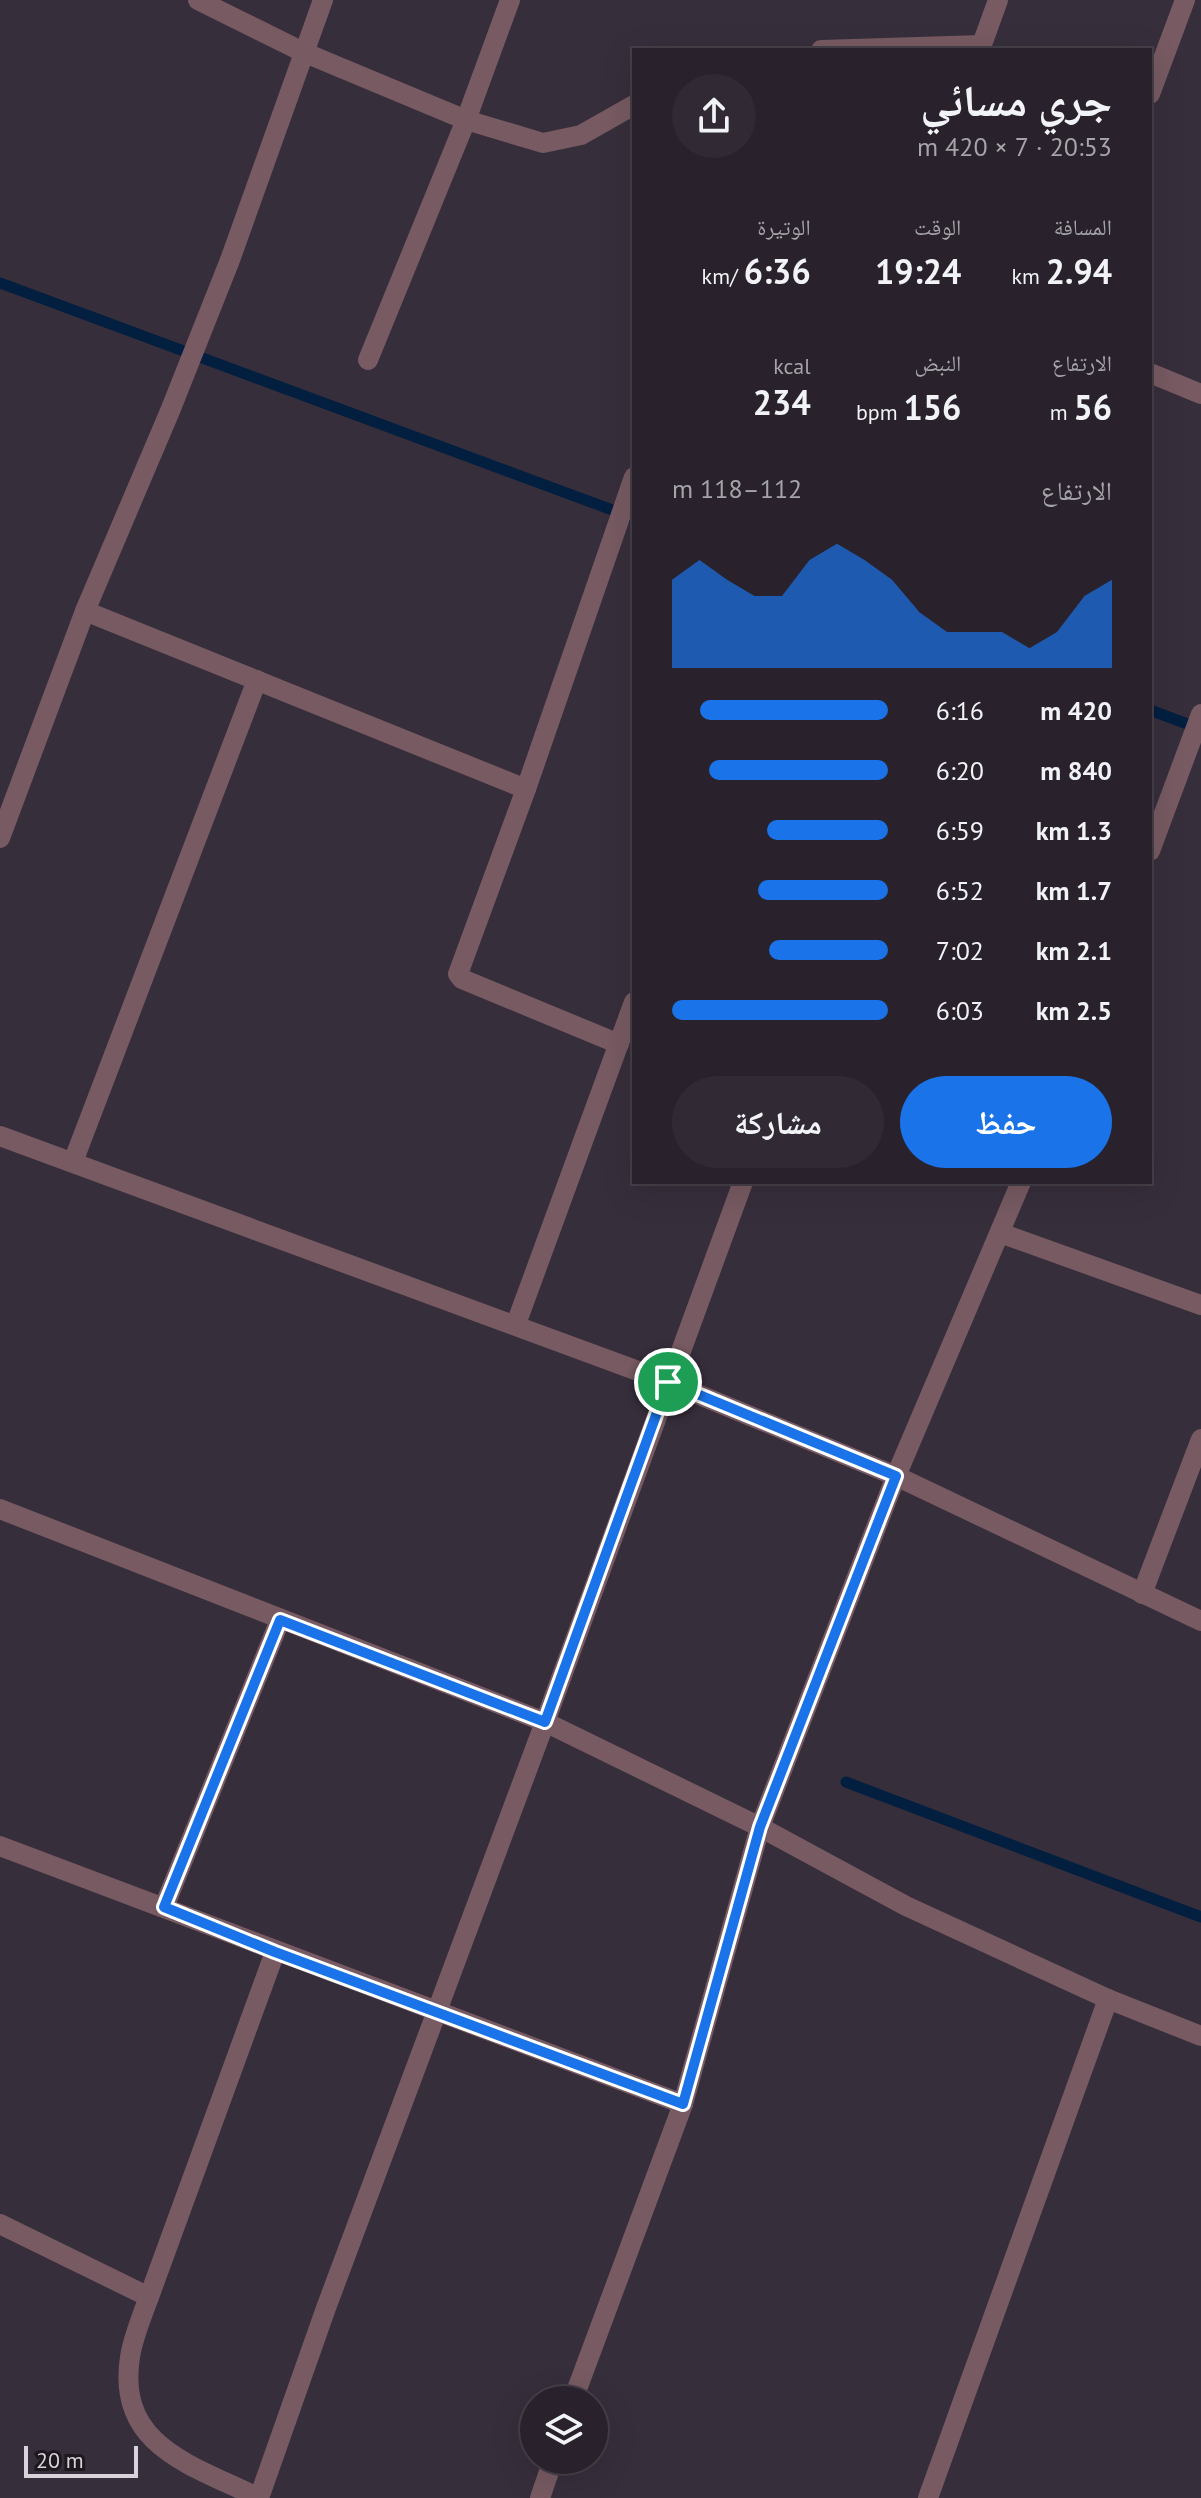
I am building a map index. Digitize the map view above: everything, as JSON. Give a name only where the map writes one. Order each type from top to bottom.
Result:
[{"type":"street","points":[[198,0],[303,52],[466,120],[543,143],[581,135],[632,106]]},
{"type":"street","points":[[0,838],[85,611],[230,260],[323,0]]},
{"type":"street","points":[[368,360],[466,120],[510,0]]},
{"type":"street","points":[[981,48],[998,0]]},
{"type":"street","points":[[1152,89],[1185,0]]},
{"type":"street","points":[[1152,374],[1201,394]]},
{"type":"street","points":[[619,1044],[462,979],[458,974],[632,483]]},
{"type":"street","points":[[85,611],[526,789]]},
{"type":"street","points":[[73,1162],[257,680]]},
{"type":"street","points":[[1152,846],[1201,714]]},
{"type":"street","points":[[516,1324],[632,1008]]},
{"type":"street","points":[[0,1136],[668,1382],[896,1476],[1201,1621]]},
{"type":"street","points":[[275,1952],[149,2297],[130,2355],[128,2393],[139,2424],[160,2448],[259,2498],[435,2012],[742,1184]]},
{"type":"street","points":[[578,2386],[683,2104],[760,1827],[896,1476],[1020,1184]]},
{"type":"street","points":[[1000,1233],[1201,1305]]},
{"type":"street","points":[[1142,1594],[1201,1439]]},
{"type":"street","points":[[0,1509],[545,1722],[760,1827],[906,1906],[1108,1999],[1201,2036]]},
{"type":"street","points":[[164,1907],[280,1620]]},
{"type":"street","points":[[0,1846],[683,2104]]},
{"type":"street","points":[[928,2498],[1108,1999]]},
{"type":"street","points":[[2,2231],[149,2297]]},
{"type":"street","points":[[540,2498],[548,2474]]},
{"type":"waterway","points":[[0,283],[632,517]]},
{"type":"waterway","points":[[1152,711],[1198,728]]},
{"type":"waterway","points":[[846,1782],[1201,1917]]},
{"type":"route","points":[[668,1382],[896,1476],[760,1827],[683,2104],[275,1952],[164,1907],[280,1620],[545,1722],[668,1382]]}]
